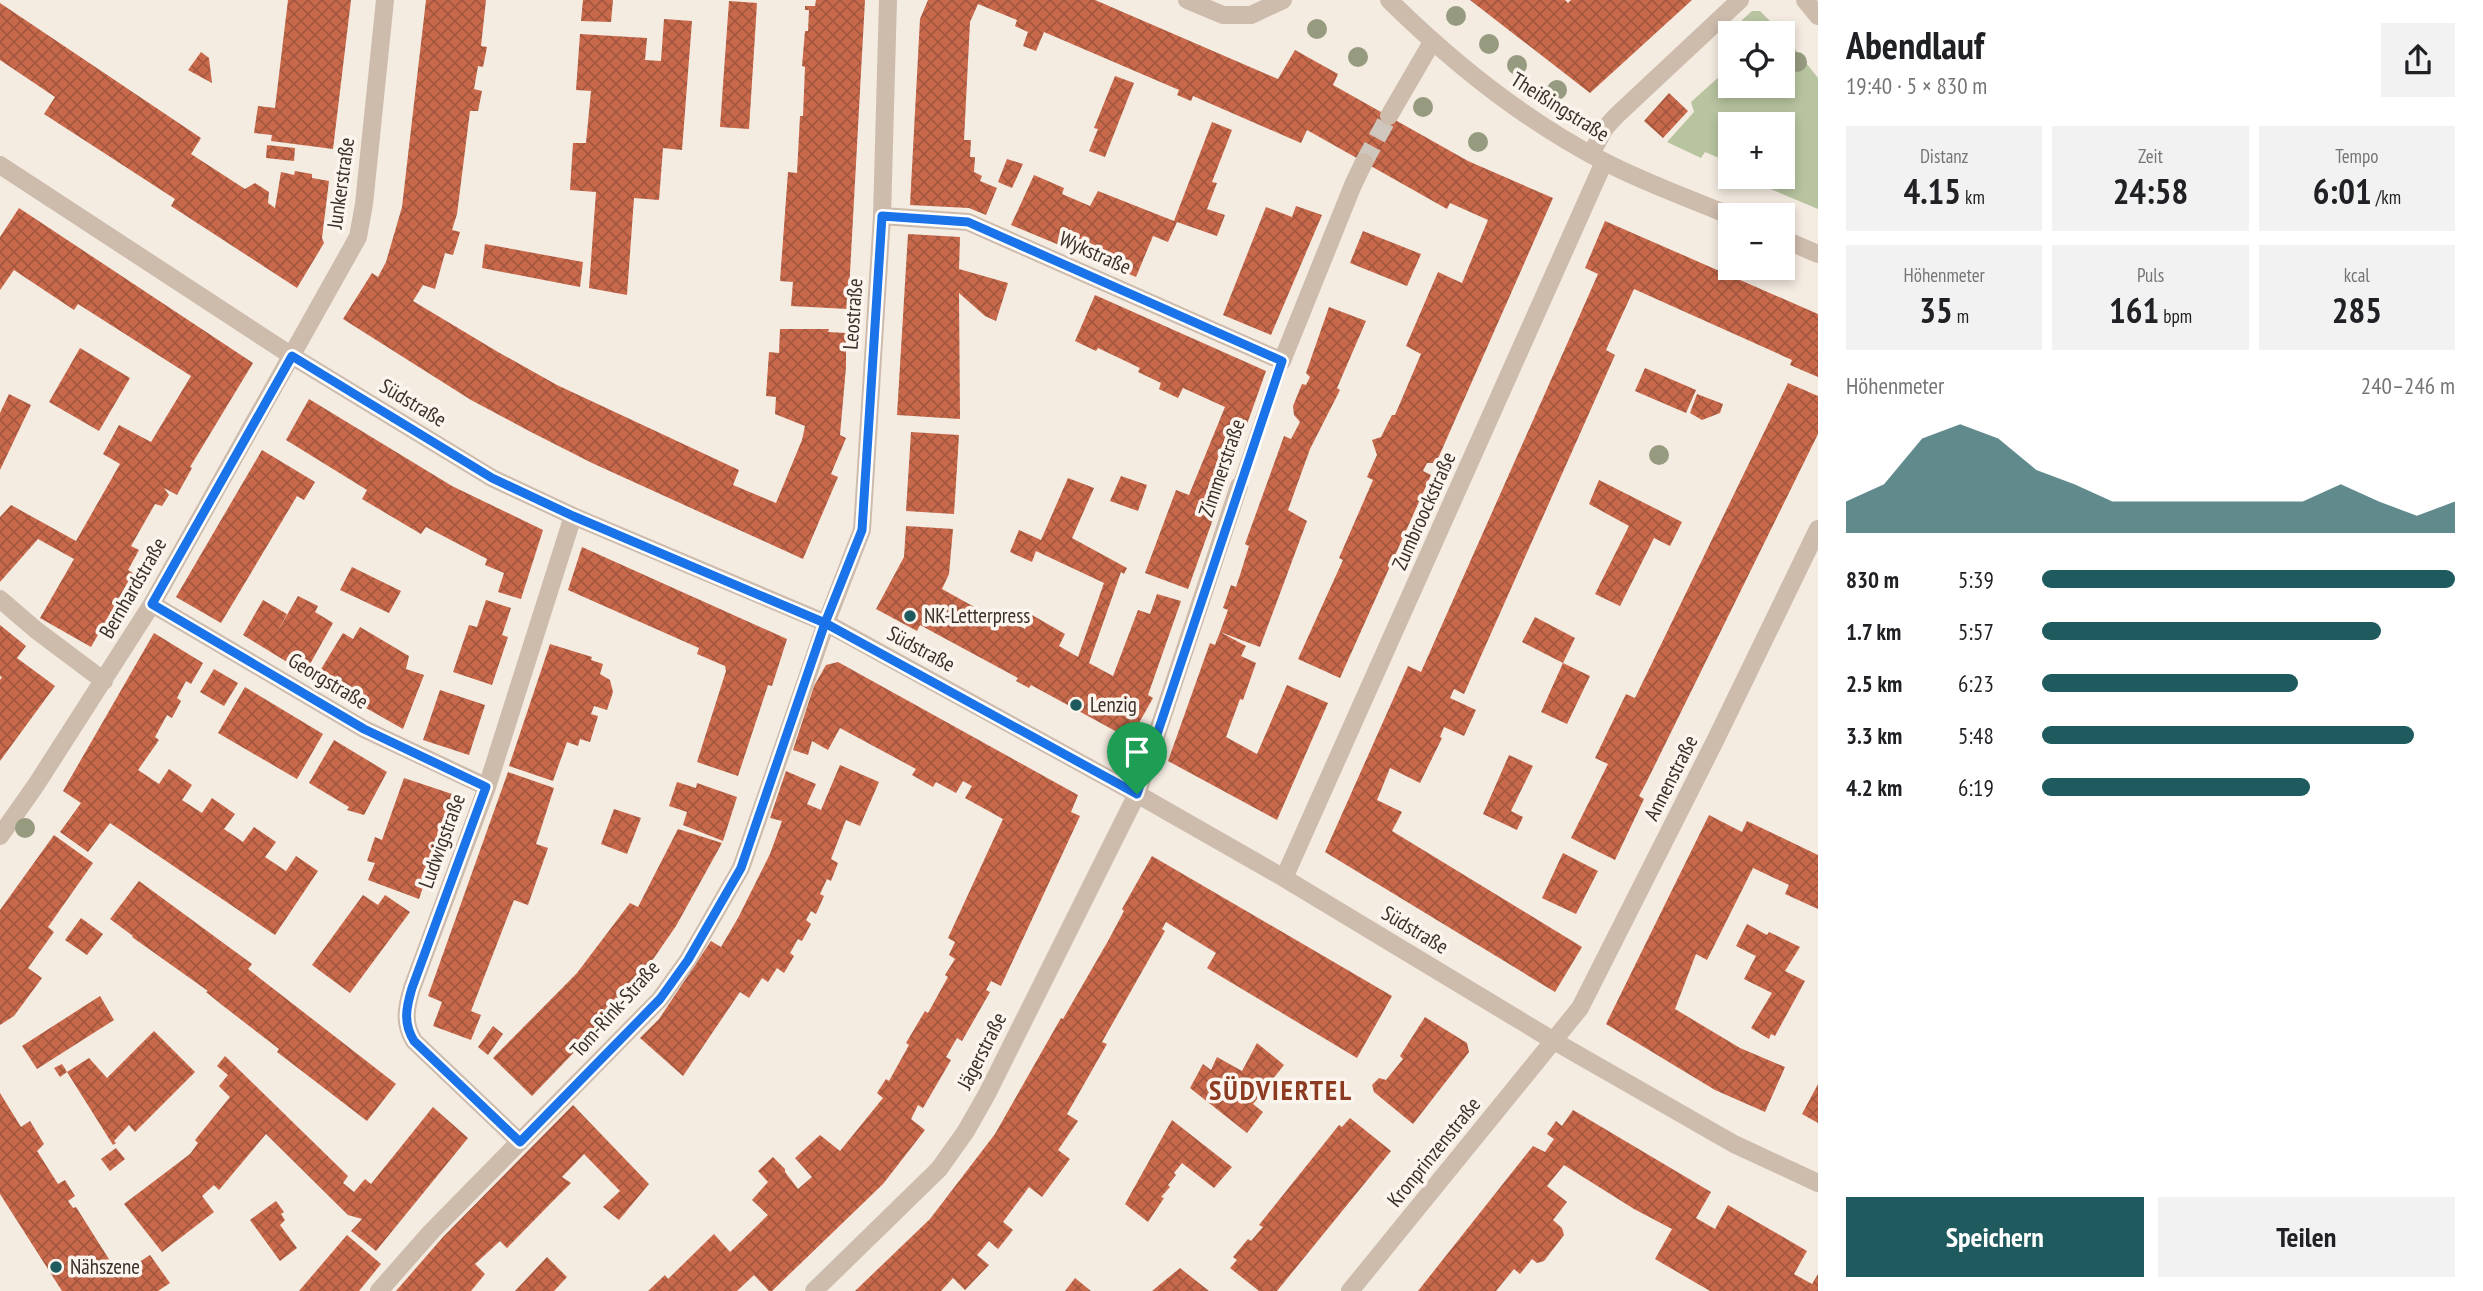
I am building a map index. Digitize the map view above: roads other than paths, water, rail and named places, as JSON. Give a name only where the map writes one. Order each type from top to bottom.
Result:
[{"type":"street","name":"Junkerstraße","points":[[292,356],[358,237],[364,204],[385,0]]},
{"type":"street","name":"Leostraße","points":[[825,623],[862,530],[882,216],[888,0]]},
{"type":"street","points":[[1186,0],[1223,15],[1251,15],[1283,0]]},
{"type":"street","name":"Theißingstraße","points":[[1389,0],[1475,79],[1519,110],[1597,158],[1718,210]]},
{"type":"street","name":"Zumbroockstraße","points":[[1284,878],[1597,158],[1605,128],[1740,0]]},
{"type":"street","points":[[1805,0],[1818,16]]},
{"type":"street","points":[[1389,116],[1432,42]]},
{"type":"street","name":"Zimmerstraße","points":[[1282,361],[1364,162]]},
{"type":"street","name":"Südstraße","points":[[0,165],[292,356],[492,478],[573,516],[825,623],[1284,878],[1554,1041],[1734,1144],[1818,1183]]},
{"type":"street","name":"Wykstraße","points":[[882,216],[968,222],[1282,361]]},
{"type":"street","points":[[1795,244],[1818,254]]},
{"type":"street","name":"Bernhardstraße","points":[[0,835],[104,681],[152,604],[292,356]]},
{"type":"street","name":"Zimmerstraße","points":[[1137,794],[1239,486]]},
{"type":"street","name":"Ludwigstraße","points":[[520,1142],[414,1041],[407,1030],[405,1014],[412,988],[486,787],[573,516]]},
{"type":"street","name":"Annenstraße","points":[[1554,1041],[1580,1008],[1818,529]]},
{"type":"street","points":[[0,599],[104,681]]},
{"type":"street","name":"Georgstraße","points":[[152,604],[364,729],[486,787]]},
{"type":"street","name":"Tom-Rink-Straße","points":[[379,1291],[431,1232],[660,999],[706,931],[741,868],[825,623]]},
{"type":"street","name":"Jägerstraße","points":[[814,1291],[939,1169],[966,1132],[1137,794]]},
{"type":"street","name":"Kronprinzenstraße","points":[[1350,1291],[1554,1041]]},
{"type":"lane","name":"Zimmerstraße","points":[[1239,486],[1282,361]]},
{"type":"tunnel","points":[[1364,162],[1389,116]]},
{"type":"place","name":"NK-Letterpress","points":[[910,616]]},
{"type":"place","name":"Lenzig","points":[[1076,705]]},
{"type":"place","name":"Nähszene","points":[[56,1267]]},
{"type":"district","name":"SÜDVIERTEL","points":[[1281,1090]]}]
